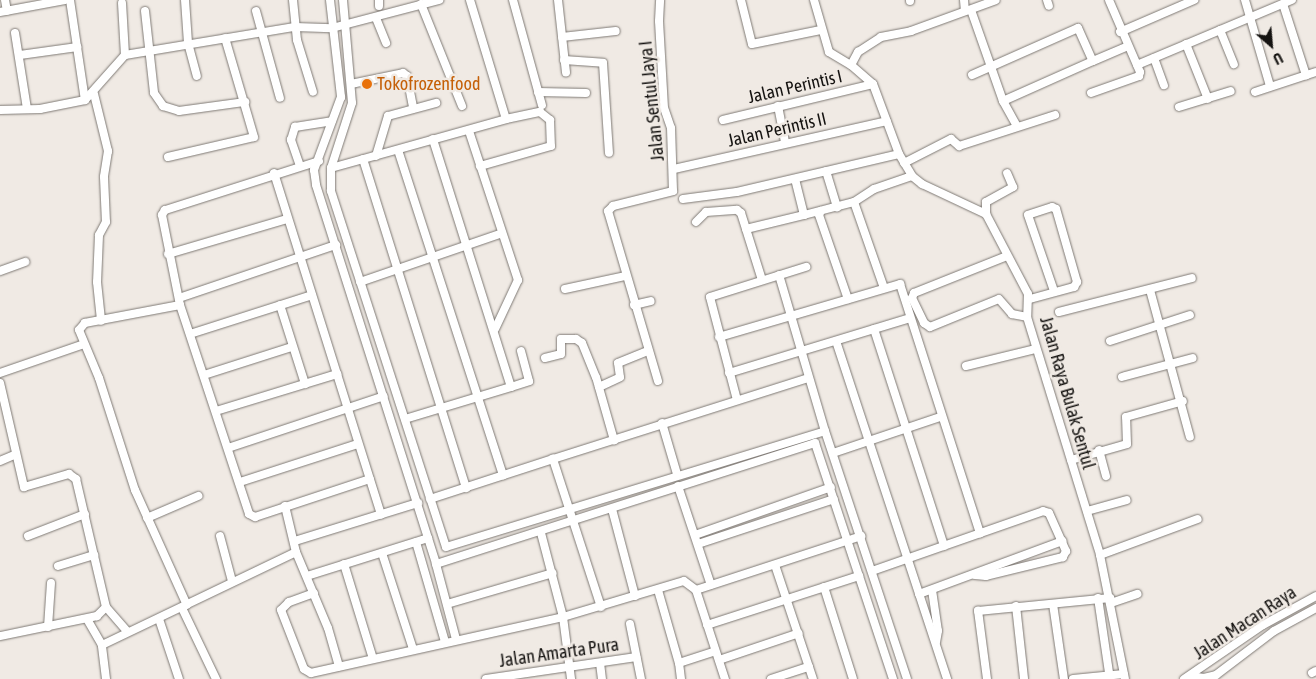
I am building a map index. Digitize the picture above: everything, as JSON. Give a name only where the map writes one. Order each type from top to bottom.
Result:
[{"type":"street","points":[[5,0],[4,12],[65,0]]},
{"type":"street","points":[[70,0],[85,100]]},
{"type":"street","points":[[185,0],[188,43],[197,76]]},
{"type":"street","points":[[293,0],[295,28],[313,92]]},
{"type":"street","points":[[330,0],[341,97],[314,170],[418,503],[456,639]]},
{"type":"street","points":[[342,0],[352,103],[329,177],[360,282],[444,544],[450,548],[677,474],[825,431]]},
{"type":"street","points":[[470,0],[506,119]]},
{"type":"street","points":[[513,0],[542,105]]},
{"type":"street","points":[[558,0],[566,73]]},
{"type":"street","name":"Jalan Sentul Jaya I","points":[[625,276],[609,208],[668,195],[673,191],[674,169],[671,128],[664,108],[658,21],[660,0]]},
{"type":"street","points":[[741,0],[752,44],[821,30]]},
{"type":"street","points":[[814,0],[821,30],[829,52],[851,65],[874,84],[899,154],[912,176],[922,184],[986,214],[986,202],[1013,187],[1008,174]]},
{"type":"street","points":[[964,0],[1003,101],[1017,126]]},
{"type":"street","points":[[851,65],[858,52],[868,43],[901,31],[911,32],[996,0]]},
{"type":"street","points":[[1091,93],[1139,76],[1137,65],[1126,47],[1108,0]]},
{"type":"street","points":[[1120,32],[1194,0]]},
{"type":"street","points":[[1245,0],[1252,17],[1270,86]]},
{"type":"street","points":[[1137,65],[1292,0]]},
{"type":"street","points":[[125,55],[188,43],[295,28],[332,28],[436,1]]},
{"type":"street","points":[[0,110],[27,110],[85,100],[94,94],[125,55],[122,2]]},
{"type":"street","points":[[421,4],[462,106]]},
{"type":"street","points":[[1284,4],[1306,75]]},
{"type":"street","points":[[145,11],[154,93],[163,106],[179,111],[245,102]]},
{"type":"street","points":[[256,11],[259,33],[280,98]]},
{"type":"street","points":[[376,18],[386,43]]},
{"type":"street","points":[[972,75],[1078,28],[1092,61]]},
{"type":"street","points":[[1220,30],[1234,64]]},
{"type":"street","points":[[562,37],[616,32]]},
{"type":"street","points":[[15,33],[20,55],[27,110]]},
{"type":"street","points":[[168,157],[254,138],[226,38]]},
{"type":"street","points":[[1186,44],[1208,99]]},
{"type":"street","points":[[20,55],[77,47]]},
{"type":"street","points":[[1003,101],[1126,47]]},
{"type":"street","points":[[1154,58],[1164,85]]},
{"type":"street","points":[[564,60],[603,63],[608,152]]},
{"type":"street","points":[[351,84],[399,71],[407,76],[413,108]]},
{"type":"street","points":[[1255,92],[1316,72]]},
{"type":"street","name":"Jalan Perintis I","points":[[723,120],[874,84]]},
{"type":"street","points":[[1179,107],[1231,91]]},
{"type":"street","points":[[538,92],[586,93]]},
{"type":"street","points":[[94,94],[108,151],[104,176],[106,222],[99,235],[97,282],[101,321]]},
{"type":"street","points":[[376,156],[388,116],[436,103]]},
{"type":"street","points":[[778,106],[785,143]]},
{"type":"street","points":[[331,168],[469,131],[506,119],[545,114],[550,120],[551,146],[480,166]]},
{"type":"street","points":[[904,164],[951,139],[957,146],[1055,115]]},
{"type":"street","name":"Jalan Perintis II","points":[[674,169],[888,121]]},
{"type":"street","points":[[300,166],[291,140],[295,127],[332,122]]},
{"type":"street","points":[[469,131],[518,280],[495,329]]},
{"type":"street","points":[[434,139],[495,329],[511,388]]},
{"type":"street","points":[[398,150],[503,475]]},
{"type":"street","points":[[683,200],[795,179],[899,154]]},
{"type":"street","points":[[363,159],[466,488]]},
{"type":"street","points":[[318,161],[274,173],[162,211],[168,254],[190,334],[252,516],[370,479]]},
{"type":"street","points":[[314,170],[329,177]]},
{"type":"street","points":[[826,171],[837,207]]},
{"type":"street","points":[[274,173],[286,218],[381,515]]},
{"type":"street","points":[[746,229],[854,202],[874,189],[912,176]]},
{"type":"street","points":[[795,179],[804,215]]},
{"type":"street","points":[[854,202],[884,288]]},
{"type":"street","points":[[1030,299],[1074,287],[1078,282],[1056,209],[1052,207],[1028,215],[1054,291]]},
{"type":"street","points":[[696,222],[706,212],[737,210],[741,213],[762,280]]},
{"type":"street","points":[[821,211],[819,215],[848,299]]},
{"type":"street","name":"Jalan Raya Bulak Sentul","points":[[986,214],[1030,299],[1027,317],[1100,555],[1124,676]]},
{"type":"street","points":[[168,254],[286,218]]},
{"type":"street","points":[[360,282],[502,233]]},
{"type":"street","points":[[216,679],[135,490],[99,378],[84,344],[80,326],[180,302],[336,244]]},
{"type":"street","points":[[1007,256],[914,293],[912,298],[924,323],[930,326],[999,299],[1012,314],[1027,317]]},
{"type":"street","points":[[0,271],[25,262]]},
{"type":"street","points":[[737,400],[710,297],[806,267]]},
{"type":"street","points":[[779,275],[808,378],[907,679]]},
{"type":"street","points":[[564,289],[625,276],[658,381]]},
{"type":"street","points":[[1059,312],[1192,278]]},
{"type":"street","points":[[719,337],[900,284],[940,416],[980,533]]},
{"type":"street","points":[[1150,290],[1183,401],[1190,437]]},
{"type":"street","points":[[190,334],[312,295]]},
{"type":"street","points":[[634,305],[651,300]]},
{"type":"street","points":[[280,305],[304,384]]},
{"type":"street","points":[[1110,341],[1190,315]]},
{"type":"street","points":[[729,373],[910,318]]},
{"type":"street","points":[[874,330],[944,546]]},
{"type":"street","points":[[545,358],[561,354],[560,340],[579,340],[591,360],[614,440]]},
{"type":"street","points":[[836,341],[947,679]]},
{"type":"street","points":[[0,373],[84,344]]},
{"type":"street","points":[[204,375],[292,347]]},
{"type":"street","points":[[966,366],[1036,349]]},
{"type":"street","points":[[405,418],[511,388],[529,381],[521,351]]},
{"type":"street","points":[[600,387],[620,377],[618,362],[648,351]]},
{"type":"street","points":[[1122,377],[1193,358]]},
{"type":"street","points":[[216,411],[337,374]]},
{"type":"street","points":[[430,500],[662,423],[808,378]]},
{"type":"street","points":[[0,383],[14,455],[26,489],[69,474],[74,475],[85,514],[106,607],[127,631]]},
{"type":"street","points":[[228,448],[384,396]]},
{"type":"street","points":[[1071,460],[1099,450],[1127,444],[1126,417],[1183,401]]},
{"type":"street","points":[[389,414],[402,409]]},
{"type":"street","points":[[833,453],[940,416]]},
{"type":"street","points":[[662,423],[677,474]]},
{"type":"street","points":[[436,564],[574,523],[678,486],[815,443],[894,679]]},
{"type":"street","points":[[240,482],[358,444]]},
{"type":"street","points":[[1099,450],[1106,476]]},
{"type":"street","points":[[0,461],[14,455]]},
{"type":"street","points":[[553,459],[601,607]]},
{"type":"street","points":[[678,486],[711,585]]},
{"type":"street","points":[[695,535],[830,487]]},
{"type":"street","points":[[147,518],[198,496]]},
{"type":"street","points":[[698,544],[834,499]]},
{"type":"street","points":[[1087,511],[1127,500]]},
{"type":"street","points":[[295,541],[418,503]]},
{"type":"street","points":[[285,506],[295,541],[296,552],[314,592],[338,666]]},
{"type":"street","points":[[612,510],[635,596]]},
{"type":"street","points":[[872,571],[1045,511],[1066,550],[1063,557],[986,576],[975,575]]},
{"type":"street","points":[[28,536],[85,514]]},
{"type":"street","points":[[1100,555],[1198,519]]},
{"type":"street","points":[[541,533],[563,617],[571,679]]},
{"type":"street","points":[[220,536],[232,581]]},
{"type":"street","points":[[696,590],[861,536]]},
{"type":"street","points":[[307,576],[428,538]]},
{"type":"street","points":[[919,594],[975,575],[1062,541]]},
{"type":"street","points":[[416,542],[445,642]]},
{"type":"street","points":[[102,645],[127,631],[184,607],[232,581],[296,552]]},
{"type":"street","points":[[382,553],[413,649]]},
{"type":"street","points":[[58,566],[94,555]]},
{"type":"street","points":[[344,564],[373,659]]},
{"type":"street","points":[[775,565],[814,679]]},
{"type":"street","points":[[447,604],[553,574]]},
{"type":"street","points":[[707,625],[859,576]]},
{"type":"street","points":[[314,592],[288,602],[281,610],[307,672],[563,617],[684,581],[696,590],[725,679]]},
{"type":"street","points":[[48,627],[51,583]]},
{"type":"street","points":[[824,587],[852,679]]},
{"type":"street","points":[[658,590],[679,663],[681,679]]},
{"type":"street","points":[[932,590],[938,631],[936,642]]},
{"type":"street","points":[[987,679],[977,613],[982,609],[1053,604],[1098,598],[1110,600],[1137,594]]},
{"type":"street","name":"Jalan Macan Raya","points":[[1187,678],[1252,632],[1316,596]]},
{"type":"street","points":[[1098,598],[1110,676]]},
{"type":"street","points":[[1053,604],[1064,679]]},
{"type":"street","points":[[1016,606],[1024,679]]},
{"type":"street","points":[[0,636],[87,619],[97,616],[106,607]]},
{"type":"street","name":"Jalan Macan Raya","points":[[1187,678],[1204,678],[1216,675],[1274,632],[1316,608]]},
{"type":"street","points":[[159,618],[179,679]]},
{"type":"street","points":[[87,619],[102,645],[106,679]]},
{"type":"street","points":[[630,624],[641,679]]},
{"type":"street","points":[[719,660],[799,634]]},
{"type":"street","points":[[679,663],[715,651]]},
{"type":"street","name":"Jalan Amarta Pura","points":[[490,679],[529,676],[569,666],[636,657]]},
{"type":"street","points":[[600,663],[602,679]]},
{"type":"street","points":[[771,679],[794,675],[810,666]]},
{"type":"street","points":[[1073,679],[1124,676]]},
{"type":"place","name":"Tokofrozenfood","points":[[367,84]]}]
